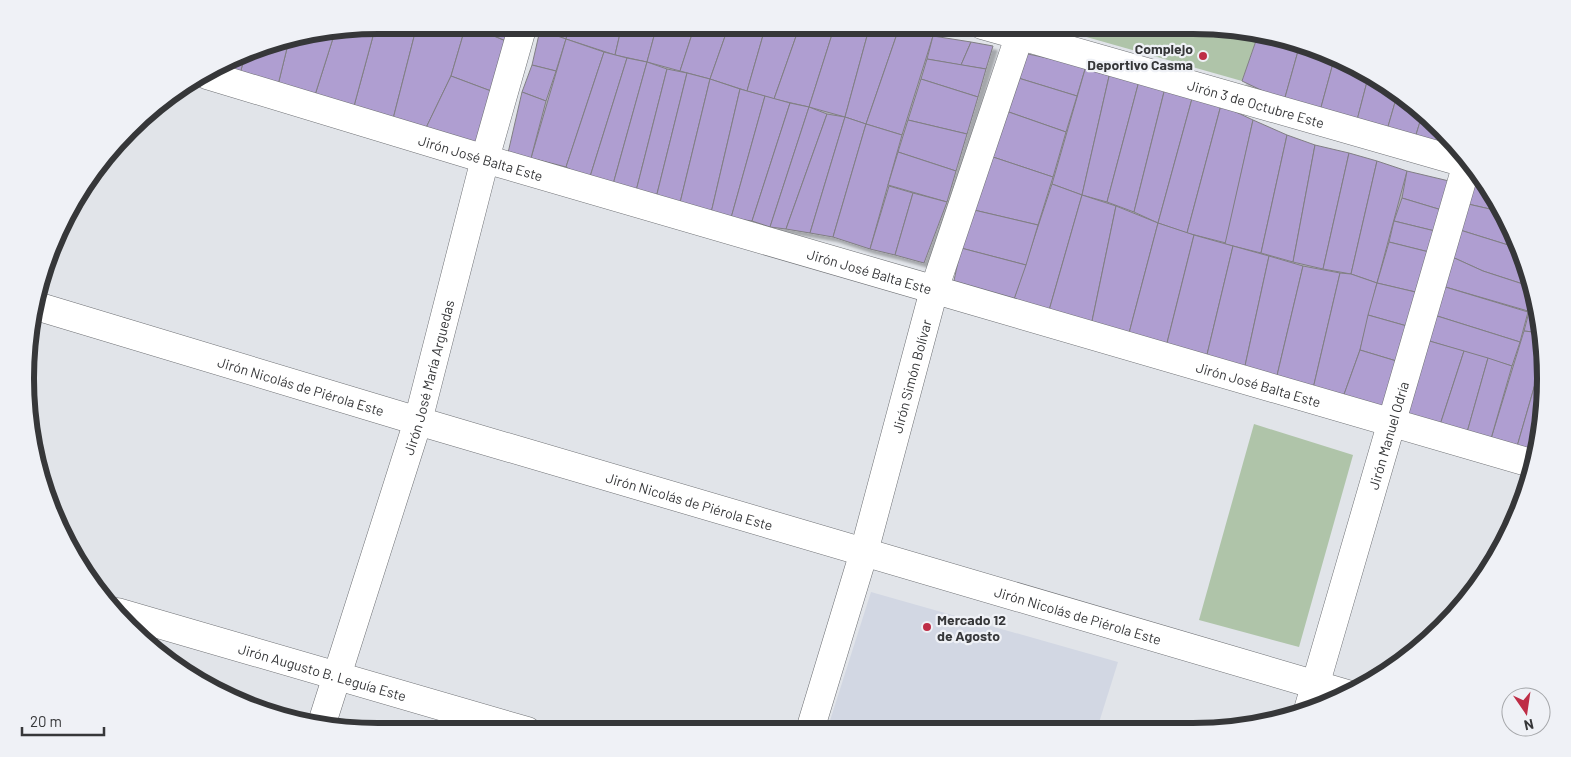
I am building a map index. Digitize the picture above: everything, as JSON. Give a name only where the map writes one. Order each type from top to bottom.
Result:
[{"type":"street","name":"Jirón José María Arguedas","points":[[323,719],[418,421],[485,159],[520,34]]},
{"type":"street","name":"Jirón Simón Bolívar","points":[[812,723],[864,552],[934,290],[1020,34]]},
{"type":"street","name":"Jirón 3 de Octubre Este","points":[[1034,34],[1459,160]]},
{"type":"street","name":"Jirón José Balta Este","points":[[212,77],[485,159],[1527,462]]},
{"type":"street","name":"Jirón Manuel Odría","points":[[1310,702],[1467,170]]},
{"type":"street","name":"Jirón Nicolás de Piérola Este","points":[[41,307],[418,421],[1338,691]]},
{"type":"street","name":"Jirón Augusto B. Leguía Este","points":[[128,615],[496,723]]},
{"type":"shaded area","name":"Mercado 12 de Agosto","points":[[871,592],[1118,662],[1099,723],[829,723]]},
{"type":"green space","name":"Complejo Deportivo Casma","points":[[1076,34],[1215,34],[1256,40],[1242,81]]},
{"type":"green space","points":[[1254,424],[1353,455],[1299,647],[1199,620]]},
{"type":"building","points":[[374,34],[415,34],[393,119],[354,106]]},
{"type":"building","points":[[374,34],[354,106],[315,95],[333,37]]},
{"type":"building","points":[[415,34],[463,34],[451,76],[424,132],[393,119]]},
{"type":"building","points":[[463,34],[488,34],[506,41],[491,91],[451,76]]},
{"type":"building","points":[[490,34],[508,34],[506,41]]},
{"type":"building","points":[[539,34],[552,34],[566,39],[556,71],[532,65]]},
{"type":"building","points":[[552,34],[567,34],[566,39]]},
{"type":"building","points":[[567,34],[620,34],[615,55],[566,39]]},
{"type":"building","points":[[620,34],[655,34],[647,62],[615,55]]},
{"type":"building","points":[[655,34],[692,34],[680,71],[647,62]]},
{"type":"building","points":[[692,34],[726,34],[710,79],[680,71]]},
{"type":"building","points":[[726,34],[763,34],[747,91],[710,79]]},
{"type":"building","points":[[763,34],[797,34],[774,99],[747,91]]},
{"type":"building","points":[[797,34],[832,34],[809,107],[774,99]]},
{"type":"building","points":[[832,34],[868,34],[845,117],[809,107]]},
{"type":"building","points":[[868,34],[897,34],[866,124],[845,117]]},
{"type":"building","points":[[897,34],[924,34],[933,36],[902,135],[866,124]]},
{"type":"building","points":[[933,36],[971,42],[961,65],[927,59]]},
{"type":"building","points":[[333,37],[315,95],[278,85],[288,45]]},
{"type":"building","points":[[566,39],[604,52],[566,167],[531,158]]},
{"type":"building","points":[[1256,40],[1298,50],[1284,101],[1242,81]]},
{"type":"building","points":[[971,42],[993,46],[986,69],[961,65]]},
{"type":"building","points":[[288,45],[278,85],[240,74],[243,62]]},
{"type":"building","points":[[1298,50],[1333,64],[1320,111],[1284,101]]},
{"type":"building","points":[[604,52],[627,58],[589,180],[566,167]]},
{"type":"building","points":[[1023,53],[1086,66],[1077,96],[1015,77]]},
{"type":"building","points":[[627,58],[647,62],[612,188],[589,180]]},
{"type":"building","points":[[927,59],[986,69],[978,97],[921,79]]},
{"type":"building","points":[[243,62],[240,74],[226,69]]},
{"type":"building","points":[[647,62],[667,69],[635,195],[612,188]]},
{"type":"building","points":[[1333,64],[1367,81],[1356,124],[1320,111]]},
{"type":"building","points":[[532,65],[556,71],[546,101],[522,92]]},
{"type":"building","points":[[1086,66],[1110,72],[1082,195],[1052,184]]},
{"type":"building","points":[[667,69],[687,73],[655,202],[635,195]]},
{"type":"building","points":[[1110,72],[1139,81],[1107,202],[1082,195]]},
{"type":"building","points":[[687,73],[710,79],[679,207],[655,202]]},
{"type":"building","points":[[451,76],[491,91],[476,144],[424,132]]},
{"type":"building","points":[[1015,77],[1077,96],[1066,132],[1003,110]]},
{"type":"building","points":[[710,79],[740,89],[711,213],[679,207]]},
{"type":"building","points":[[921,79],[978,97],[967,134],[908,120]]},
{"type":"building","points":[[1139,81],[1165,88],[1134,212],[1107,202]]},
{"type":"building","points":[[1367,81],[1396,100],[1387,130],[1356,124]]},
{"type":"building","points":[[1165,88],[1193,95],[1158,223],[1134,212]]},
{"type":"building","points":[[740,89],[765,96],[731,218],[711,213]]},
{"type":"building","points":[[522,92],[546,101],[531,158],[508,153]]},
{"type":"building","points":[[1193,95],[1221,105],[1187,233],[1158,223]]},
{"type":"building","points":[[765,96],[790,103],[752,221],[731,218]]},
{"type":"building","points":[[1396,100],[1421,120],[1415,138],[1387,130]]},
{"type":"building","points":[[790,103],[809,107],[770,227],[752,221]]},
{"type":"building","points":[[1221,105],[1253,120],[1226,243],[1187,233]]},
{"type":"building","points":[[809,107],[827,114],[786,229],[770,227]]},
{"type":"building","points":[[1003,110],[1066,132],[1053,177],[990,156]]},
{"type":"building","points":[[827,114],[845,117],[810,233],[786,229]]},
{"type":"building","points":[[845,117],[866,124],[833,237],[810,233]]},
{"type":"building","points":[[908,120],[967,134],[956,171],[898,152]]},
{"type":"building","points":[[1253,120],[1287,135],[1261,253],[1225,244]]},
{"type":"building","points":[[1421,120],[1440,139],[1438,145],[1415,138]]},
{"type":"building","points":[[866,124],[902,135],[870,249],[833,237]]},
{"type":"building","points":[[1287,135],[1315,145],[1293,262],[1261,253]]},
{"type":"building","points":[[1440,139],[1449,148],[1438,145]]},
{"type":"building","points":[[1315,145],[1349,153],[1323,269],[1293,262]]},
{"type":"building","points":[[898,152],[956,171],[947,202],[888,185]]},
{"type":"building","points":[[1349,153],[1377,161],[1351,274],[1323,269]]},
{"type":"building","points":[[990,156],[1053,177],[1038,225],[974,210]]},
{"type":"building","points":[[1377,161],[1407,171],[1377,283],[1351,274]]},
{"type":"building","points":[[1407,171],[1449,181],[1445,211],[1402,198]]},
{"type":"building","points":[[1475,181],[1493,210],[1468,204]]},
{"type":"building","points":[[1052,184],[1082,195],[1048,314],[1012,305]]},
{"type":"building","points":[[889,186],[913,193],[895,255],[870,249]]},
{"type":"building","points":[[913,193],[947,202],[924,263],[895,255]]},
{"type":"building","points":[[1082,195],[1116,206],[1091,326],[1048,314]]},
{"type":"building","points":[[1402,198],[1445,211],[1439,232],[1394,221]]},
{"type":"building","points":[[1468,204],[1493,210],[1510,246],[1460,230]]},
{"type":"building","points":[[1116,206],[1158,223],[1128,337],[1091,326]]},
{"type":"building","points":[[974,210],[1038,225],[1026,265],[961,248]]},
{"type":"building","points":[[1394,221],[1439,232],[1433,253],[1389,242]]},
{"type":"building","points":[[1158,223],[1194,235],[1165,351],[1128,337]]},
{"type":"building","points":[[1460,230],[1510,246],[1525,285],[1483,271],[1450,256]]},
{"type":"building","points":[[1194,235],[1233,246],[1205,363],[1165,351]]},
{"type":"building","points":[[1389,242],[1433,253],[1424,294],[1377,283]]},
{"type":"building","points":[[1233,246],[1269,256],[1243,375],[1205,363]]},
{"type":"building","points":[[961,248],[1026,265],[1012,305],[953,285]]},
{"type":"building","points":[[1269,256],[1303,266],[1275,384],[1243,375]]},
{"type":"building","points":[[1450,256],[1483,271],[1525,285],[1530,306],[1528,311],[1442,286]]},
{"type":"building","points":[[1303,266],[1340,273],[1312,393],[1275,384]]},
{"type":"building","points":[[1340,273],[1351,274],[1377,283],[1360,350],[1342,400],[1312,393]]},
{"type":"building","points":[[1377,283],[1424,294],[1414,328],[1368,315]]},
{"type":"building","points":[[1442,286],[1528,312],[1520,342],[1434,315]]},
{"type":"building","points":[[1530,307],[1534,332],[1524,331]]},
{"type":"building","points":[[1368,315],[1414,328],[1403,363],[1360,350]]},
{"type":"building","points":[[1434,315],[1520,342],[1512,366],[1426,340]]},
{"type":"building","points":[[1524,331],[1534,332],[1537,356],[1537,377],[1516,450],[1490,442]]},
{"type":"building","points":[[1426,340],[1464,351],[1439,428],[1404,415]]},
{"type":"building","points":[[1360,350],[1403,363],[1387,412],[1342,400]]},
{"type":"building","points":[[1464,351],[1488,358],[1466,436],[1439,428]]},
{"type":"building","points":[[1488,358],[1512,366],[1490,442],[1466,436]]},
{"type":"building","points":[[1537,377],[1537,401],[1529,454],[1516,450]]},
{"type":"place","name":"Complejo Deportivo Casma","points":[[1203,56]]},
{"type":"place","name":"Mercado 12 de Agosto","points":[[927,627]]}]
